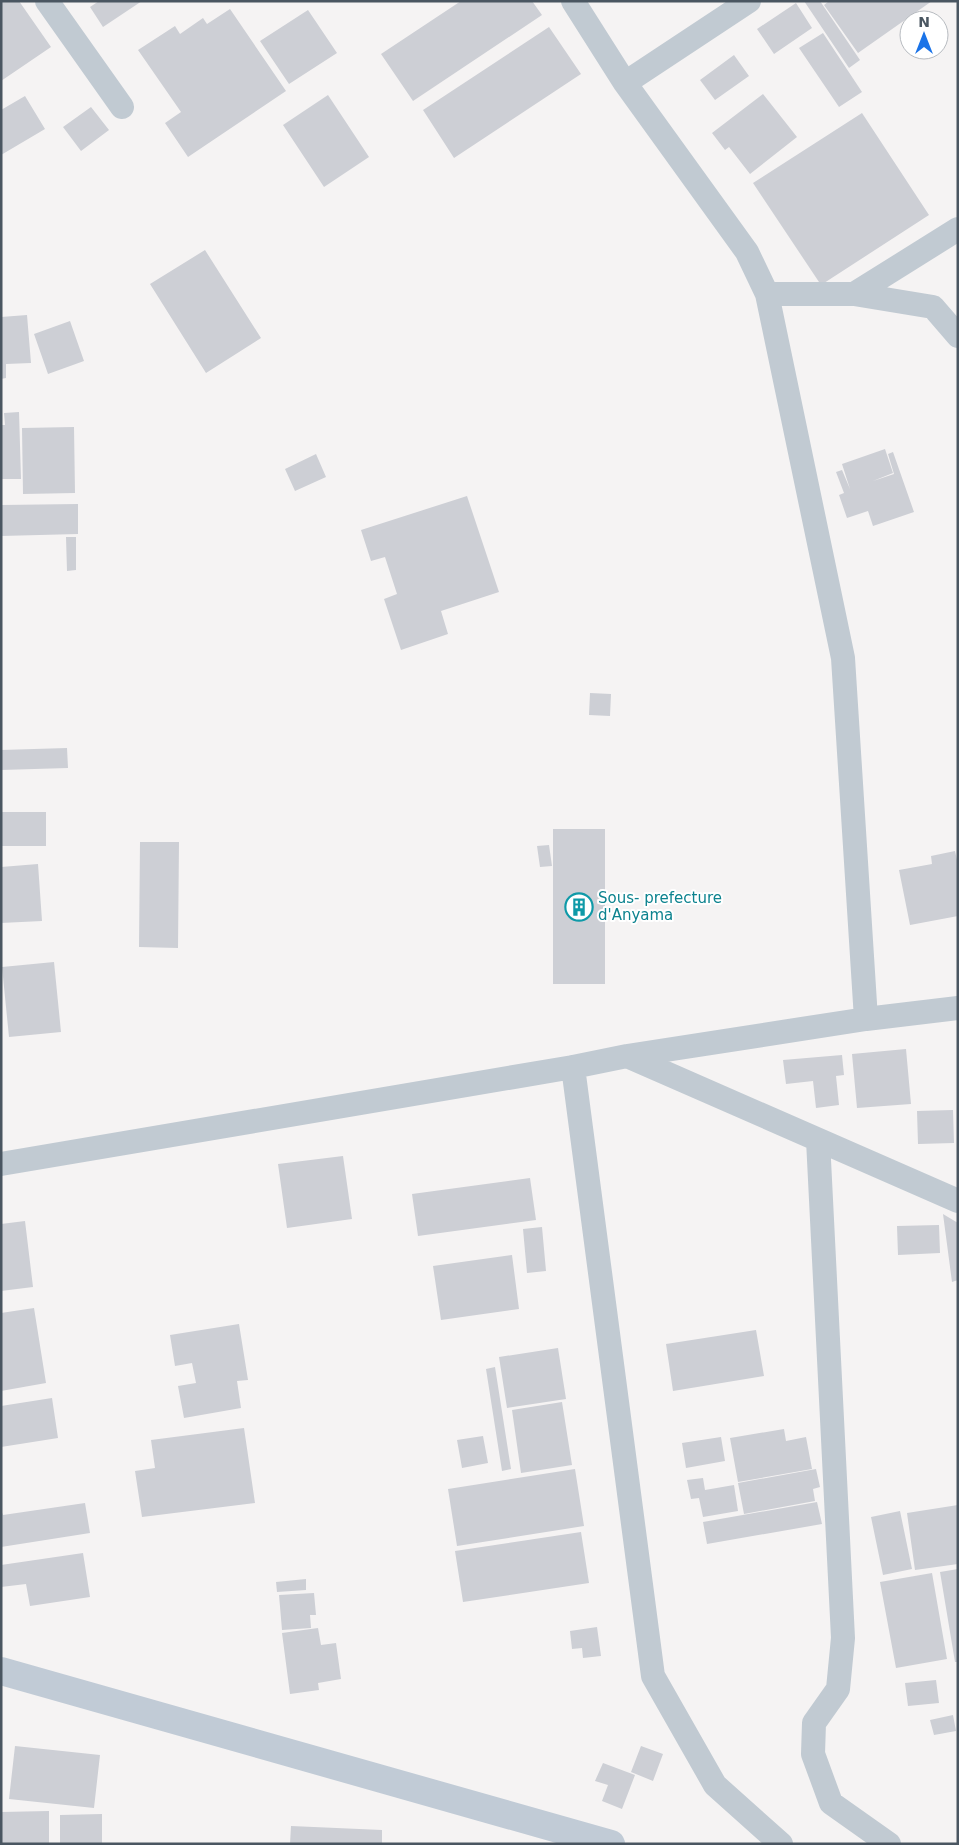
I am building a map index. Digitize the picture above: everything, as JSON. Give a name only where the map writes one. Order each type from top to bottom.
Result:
[{"type":"street","points":[[47,1],[122,106]]},
{"type":"street","points":[[573,1],[625,83],[747,252],[767,294],[843,658],[866,1019]]},
{"type":"street","points":[[625,83],[749,1]]},
{"type":"street","points":[[854,294],[958,229]]},
{"type":"street","points":[[767,294],[854,294],[933,307],[958,336]]},
{"type":"street","points":[[1,1164],[573,1068],[627,1056],[866,1019],[958,1008]]},
{"type":"street","points":[[627,1056],[958,1201]]},
{"type":"street","points":[[573,1068],[653,1676],[715,1785],[781,1844]]},
{"type":"street","points":[[818,1140],[843,1638],[838,1689],[814,1724],[813,1754],[831,1803],[889,1844]]},
{"type":"street","points":[[1,1671],[611,1844]]},
{"type":"building","points":[[1,1],[19,1],[51,47],[1,81]]},
{"type":"building","points":[[99,1],[142,1],[103,27],[90,7]]},
{"type":"building","points":[[461,1],[532,1],[542,15],[413,101],[381,54]]},
{"type":"building","points":[[804,1],[820,1],[860,60],[849,68]]},
{"type":"building","points":[[829,1],[932,1],[919,10],[899,10],[899,24],[858,53],[824,5]]},
{"type":"building","points":[[796,3],[812,28],[774,54],[757,29]]},
{"type":"building","points":[[230,9],[286,91],[188,157],[165,123],[181,112],[138,50],[175,26],[180,34],[203,18],[207,24]]},
{"type":"building","points":[[308,10],[337,53],[289,84],[260,41]]},
{"type":"building","points":[[549,27],[581,74],[454,158],[423,110]]},
{"type":"building","points":[[823,33],[862,92],[839,107],[799,48]]},
{"type":"building","points":[[734,55],[749,76],[715,100],[700,80]]},
{"type":"building","points":[[763,94],[797,137],[750,174],[729,147],[725,150],[712,133]]},
{"type":"building","points":[[328,95],[369,157],[324,187],[283,125]]},
{"type":"building","points":[[25,96],[45,129],[1,155],[1,110]]},
{"type":"building","points":[[91,107],[109,130],[81,151],[63,127]]},
{"type":"building","points":[[862,113],[929,215],[821,285],[753,183]]},
{"type":"building","points":[[205,250],[261,338],[206,373],[150,284]]},
{"type":"building","points":[[27,315],[31,363],[6,364],[6,378],[1,379],[1,317]]},
{"type":"building","points":[[70,321],[84,361],[48,374],[34,334]]},
{"type":"building","points":[[19,412],[21,479],[1,479],[1,425],[5,425],[4,413]]},
{"type":"building","points":[[74,427],[75,493],[23,494],[22,428]]},
{"type":"building","points":[[885,449],[893,473],[873,481],[894,474],[888,454],[893,452],[914,512],[873,526],[868,511],[847,518],[839,495],[844,493],[836,472],[842,470],[850,489],[842,464]]},
{"type":"building","points":[[316,454],[326,477],[295,491],[285,469]]},
{"type":"building","points":[[467,496],[499,592],[441,611],[448,634],[401,650],[384,599],[397,594],[385,557],[371,561],[361,530]]},
{"type":"building","points":[[78,504],[78,534],[1,536],[1,505]]},
{"type":"building","points":[[66,537],[76,537],[76,570],[67,571]]},
{"type":"building","points":[[590,693],[611,694],[610,716],[589,715]]},
{"type":"building","points":[[67,748],[68,768],[1,770],[1,750]]},
{"type":"building","points":[[1,812],[46,812],[46,846],[1,846]]},
{"type":"building","name":"Sous- prefecture d'Anyama","points":[[553,829],[605,829],[605,984],[553,984]]},
{"type":"building","points":[[140,842],[179,842],[178,948],[139,947]]},
{"type":"building","points":[[549,845],[552,866],[540,867],[537,846]]},
{"type":"building","points":[[955,851],[958,865],[958,916],[910,925],[899,870],[932,864],[931,856]]},
{"type":"building","points":[[38,864],[42,921],[1,923],[1,867]]},
{"type":"building","points":[[54,962],[61,1032],[9,1037],[2,967]]},
{"type":"building","points":[[906,1049],[911,1104],[857,1108],[852,1054]]},
{"type":"building","points":[[842,1055],[844,1075],[836,1076],[839,1105],[816,1108],[813,1081],[786,1084],[783,1060]]},
{"type":"building","points":[[953,1110],[954,1143],[918,1144],[917,1111]]},
{"type":"building","points":[[343,1156],[352,1219],[287,1228],[278,1164]]},
{"type":"building","points":[[530,1178],[536,1220],[418,1236],[412,1194]]},
{"type":"building","points":[[943,1214],[958,1223],[958,1280],[952,1282]]},
{"type":"building","points":[[25,1221],[33,1287],[1,1291],[1,1224]]},
{"type":"building","points":[[939,1225],[940,1253],[898,1255],[897,1226]]},
{"type":"building","points":[[542,1227],[546,1271],[527,1273],[523,1229]]},
{"type":"building","points":[[512,1255],[519,1309],[441,1320],[433,1266]]},
{"type":"building","points":[[34,1308],[46,1383],[1,1391],[1,1313]]},
{"type":"building","points":[[239,1324],[248,1380],[237,1381],[241,1408],[184,1418],[178,1386],[196,1383],[192,1363],[175,1366],[170,1335]]},
{"type":"building","points":[[756,1330],[764,1376],[673,1391],[666,1344]]},
{"type":"building","points":[[558,1348],[566,1399],[507,1408],[499,1357]]},
{"type":"building","points":[[495,1367],[511,1469],[502,1471],[486,1369]]},
{"type":"building","points":[[52,1398],[58,1438],[1,1447],[1,1406]]},
{"type":"building","points":[[562,1402],[572,1465],[521,1473],[512,1410]]},
{"type":"building","points":[[244,1428],[255,1503],[142,1517],[135,1471],[155,1468],[151,1440]]},
{"type":"building","points":[[784,1429],[786,1441],[806,1437],[812,1469],[738,1482],[730,1438]]},
{"type":"building","points":[[483,1436],[488,1463],[462,1468],[457,1440]]},
{"type":"building","points":[[721,1437],[725,1461],[686,1468],[682,1443]]},
{"type":"building","points":[[575,1469],[584,1526],[457,1546],[448,1489]]},
{"type":"building","points":[[816,1469],[820,1487],[813,1489],[815,1501],[744,1514],[738,1483]]},
{"type":"building","points":[[703,1478],[705,1490],[734,1485],[738,1511],[703,1517],[699,1498],[691,1499],[687,1480]]},
{"type":"building","points":[[817,1502],[822,1524],[707,1544],[703,1522]]},
{"type":"building","points":[[85,1503],[90,1533],[1,1547],[1,1510],[3,1515]]},
{"type":"building","points":[[958,1505],[958,1564],[915,1570],[907,1513]]},
{"type":"building","points":[[900,1511],[912,1569],[883,1575],[871,1517]]},
{"type":"building","points":[[581,1532],[589,1583],[463,1602],[455,1551]]},
{"type":"building","points":[[83,1553],[90,1597],[30,1606],[26,1584],[1,1587],[1,1565]]},
{"type":"building","points":[[958,1569],[958,1662],[955,1662],[940,1572]]},
{"type":"building","points":[[932,1573],[947,1659],[896,1668],[880,1582]]},
{"type":"building","points":[[306,1579],[306,1590],[277,1592],[276,1582]]},
{"type":"building","points":[[314,1593],[316,1615],[310,1615],[311,1628],[282,1630],[279,1595]]},
{"type":"building","points":[[597,1627],[601,1656],[583,1658],[582,1648],[572,1649],[570,1631]]},
{"type":"building","points":[[318,1628],[321,1645],[336,1643],[341,1679],[318,1683],[319,1690],[290,1694],[282,1633]]},
{"type":"building","points":[[936,1680],[939,1703],[908,1706],[905,1683]]},
{"type":"building","points":[[953,1715],[956,1731],[934,1735],[930,1720]]},
{"type":"building","points":[[15,1746],[100,1755],[94,1808],[9,1799]]},
{"type":"building","points":[[641,1746],[663,1754],[653,1781],[631,1772]]},
{"type":"building","points":[[603,1763],[635,1775],[622,1809],[602,1801],[608,1785],[595,1781]]},
{"type":"building","points":[[49,1811],[49,1844],[1,1844],[1,1812]]},
{"type":"building","points":[[102,1814],[102,1844],[60,1844],[60,1815]]},
{"type":"building","points":[[291,1826],[382,1830],[382,1844],[290,1844]]},
{"type":"place","name":"Sous- prefecture d'Anyama","points":[[579,907]]}]
